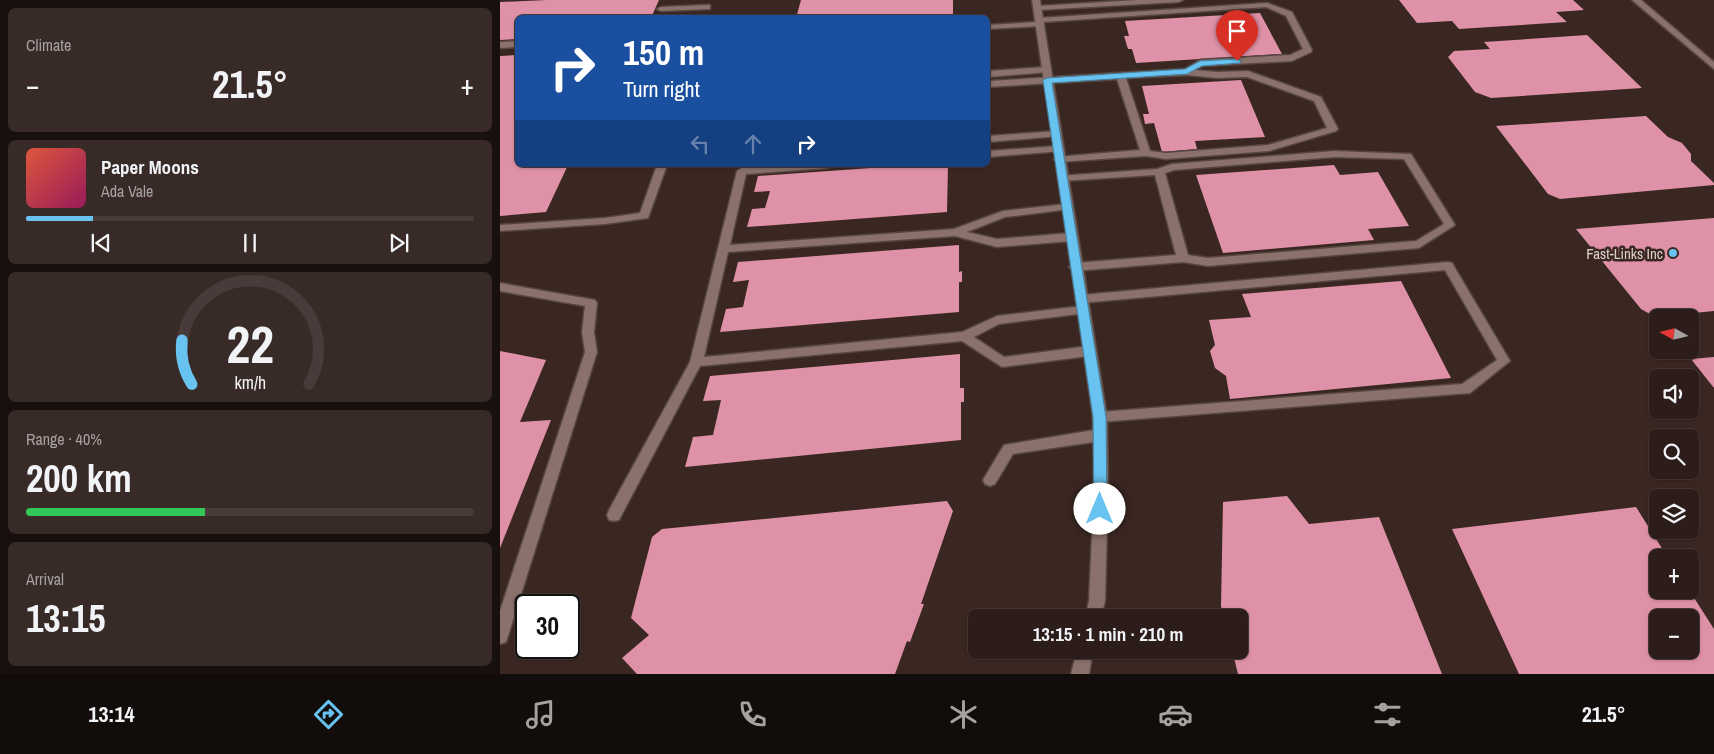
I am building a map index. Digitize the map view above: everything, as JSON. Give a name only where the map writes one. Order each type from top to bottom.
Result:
[{"type":"street","points":[[990,26],[1038,13],[1179,0]]},
{"type":"street","points":[[1636,0],[1714,66]]},
{"type":"street","points":[[661,9],[708,4]]},
{"type":"street","points":[[1038,13],[1267,5],[1289,14],[1308,50],[1292,58],[1200,64],[1187,72]]},
{"type":"street","points":[[1038,13],[1066,207],[1100,417],[1101,490],[1098,592],[1095,609]]},
{"type":"street","points":[[500,46],[515,44]]},
{"type":"street","points":[[500,53],[515,52]]},
{"type":"street","points":[[990,74],[1122,76],[1187,72],[1216,75],[1248,74],[1318,99],[1333,129],[1269,148],[1166,156],[1146,153],[990,154]]},
{"type":"street","points":[[990,84],[1046,75]]},
{"type":"street","points":[[1122,76],[1146,153]]},
{"type":"street","points":[[990,139],[1056,134]]},
{"type":"street","points":[[1062,178],[1159,172],[1172,166],[1334,154],[1407,156],[1450,225],[1419,244],[1208,262],[1183,258],[1076,267]]},
{"type":"street","points":[[500,228],[605,221],[644,216],[661,167]]},
{"type":"street","points":[[614,515],[696,362],[742,171],[799,167]]},
{"type":"street","points":[[1159,172],[1183,258]]},
{"type":"street","points":[[724,249],[956,232],[1003,214],[1066,207]]},
{"type":"street","points":[[956,232],[998,243],[1071,237]]},
{"type":"street","points":[[696,362],[964,336],[997,320],[1082,304],[1448,266],[1504,361],[1465,389],[1100,417]]},
{"type":"street","points":[[500,287],[591,303],[588,332],[591,352],[500,636]]},
{"type":"street","points":[[964,336],[1002,362],[1089,351]]},
{"type":"street","points":[[990,480],[1009,449],[1100,435]]},
{"type":"street","points":[[1080,674],[1083,659]]},
{"type":"building","points":[[659,0],[652,15],[515,15],[515,39],[500,40],[500,2]]},
{"type":"building","points":[[801,0],[953,0],[953,15],[797,15]]},
{"type":"building","points":[[1399,0],[1573,0],[1584,10],[1556,12],[1567,22],[1459,29],[1452,21],[1417,23]]},
{"type":"building","points":[[1260,13],[1282,54],[1136,63],[1132,49],[1128,49],[1124,36],[1129,36],[1125,21]]},
{"type":"building","points":[[1587,35],[1642,88],[1491,98],[1475,92],[1448,57],[1454,51],[1490,49],[1484,42]]},
{"type":"building","points":[[515,55],[515,167],[567,167],[546,212],[500,216],[500,56]]},
{"type":"building","points":[[1241,80],[1265,137],[1195,141],[1197,149],[1162,152],[1154,123],[1145,124],[1143,114],[1149,114],[1142,86]]},
{"type":"building","points":[[1646,116],[1668,137],[1682,143],[1691,154],[1691,161],[1714,185],[1560,199],[1548,194],[1496,126]]},
{"type":"building","points":[[1334,165],[1340,175],[1378,172],[1409,226],[1368,229],[1374,240],[1223,253],[1196,175]]},
{"type":"building","points":[[885,167],[948,167],[947,212],[747,227],[752,209],[765,208],[770,191],[754,192],[758,176]]},
{"type":"building","points":[[1714,218],[1714,311],[1699,313],[1699,309],[1649,309],[1649,314],[1641,309],[1576,229]]},
{"type":"building","points":[[959,245],[959,272],[962,271],[962,282],[959,282],[959,312],[720,332],[726,309],[743,307],[749,280],[733,282],[738,262]]},
{"type":"building","points":[[1401,281],[1451,378],[1230,399],[1226,376],[1215,368],[1210,351],[1215,345],[1209,320],[1251,317],[1242,294]]},
{"type":"building","points":[[500,351],[546,360],[520,422],[551,420],[500,548]]},
{"type":"building","points":[[960,354],[960,388],[964,388],[964,402],[961,402],[961,440],[685,467],[693,437],[713,435],[721,400],[703,401],[710,376]]},
{"type":"building","points":[[1714,357],[1714,388],[1691,359]]},
{"type":"building","points":[[1287,496],[1309,524],[1379,517],[1442,674],[1238,674],[1234,659],[1248,659],[1248,609],[1222,609],[1221,606],[1223,502]]},
{"type":"building","points":[[947,501],[953,511],[921,604],[924,604],[910,642],[907,641],[895,674],[637,674],[622,658],[649,635],[631,618],[652,537],[662,529]]},
{"type":"building","points":[[1636,507],[1649,528],[1649,539],[1656,539],[1662,549],[1649,549],[1649,599],[1695,599],[1714,629],[1714,674],[1519,674],[1452,529]]},
{"type":"place","name":"Fast-Links Inc","points":[[1673,253]]},
{"type":"route","points":[[1100,509],[1100,417],[1047,80],[1187,72],[1200,64],[1237,61]]}]
